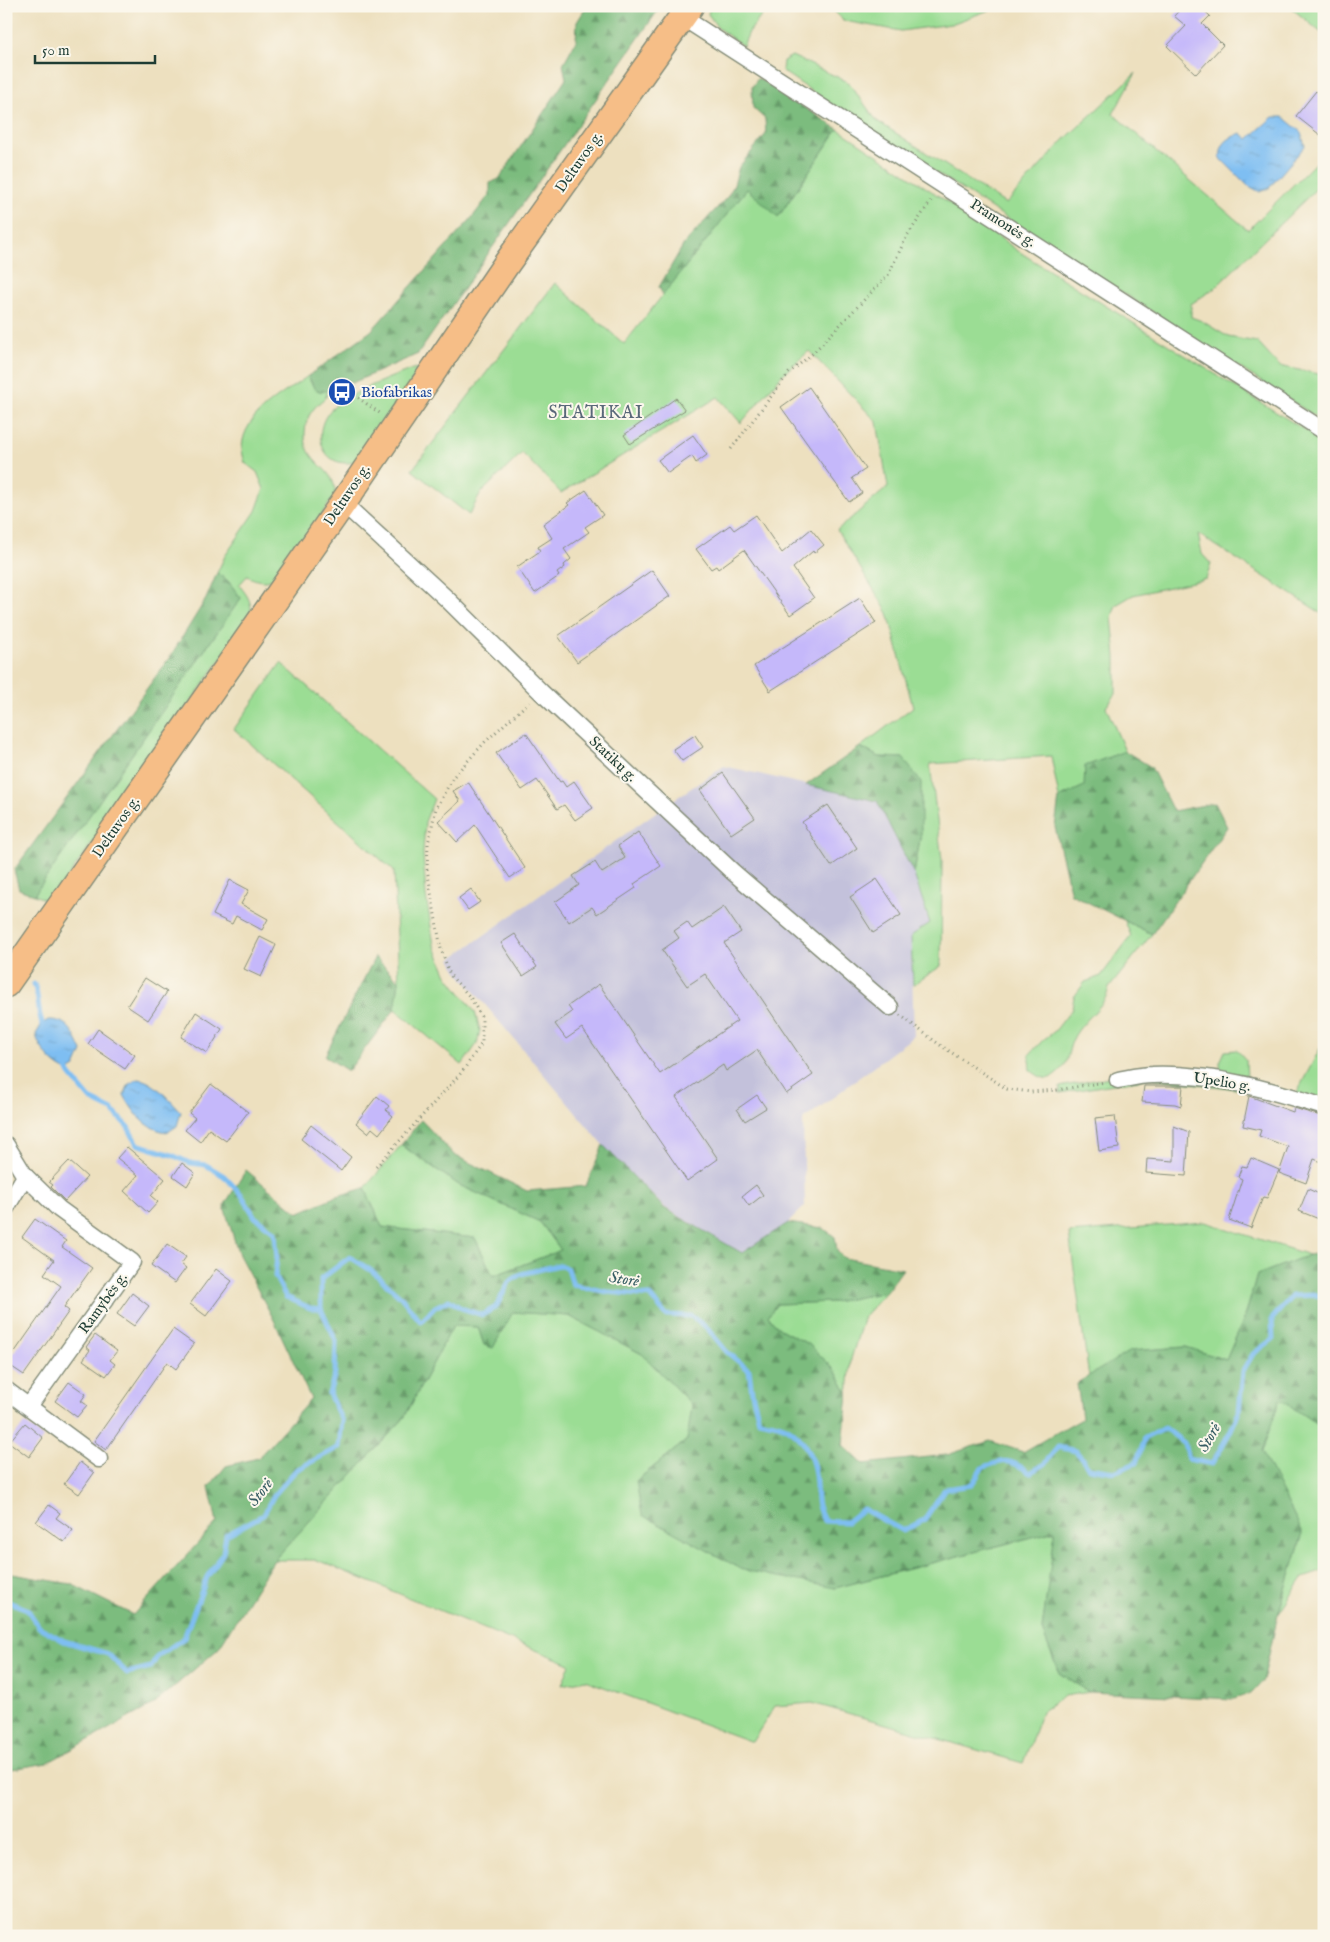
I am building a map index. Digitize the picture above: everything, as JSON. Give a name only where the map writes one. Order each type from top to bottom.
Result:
[{"type":"main road","name":"Deltuvos g.","points":[[6,984],[343,503],[507,263],[686,12]]},
{"type":"street","name":"Pramonės g.","points":[[686,12],[942,184],[1324,431]]},
{"type":"street","name":"Statikų g.","points":[[343,503],[447,599],[541,692],[733,872],[890,1008]]},
{"type":"street","name":"Upelio g.","points":[[1118,1080],[1151,1075],[1190,1076],[1229,1081],[1277,1092],[1324,1107]]},
{"type":"street","name":"Ramybės g.","points":[[6,1145],[25,1176],[59,1209],[132,1262],[29,1406]]},
{"type":"street","points":[[6,1208],[25,1176]]},
{"type":"street","points":[[6,1390],[99,1459]]},
{"type":"path","points":[[731,449],[789,373],[812,354],[888,275],[907,236],[942,184]]},
{"type":"path","points":[[350,392],[396,424]]},
{"type":"path","points":[[376,1167],[462,1072],[482,1043],[482,1018],[470,997],[450,975],[441,949],[427,869],[428,844],[436,808],[454,776],[484,742],[541,692]]},
{"type":"path","points":[[890,1008],[940,1045],[1007,1089],[1031,1092],[1058,1090],[1118,1080]]},
{"type":"shaded area","points":[[724,766],[877,801],[914,874],[930,923],[911,936],[914,1036],[803,1120],[805,1206],[788,1223],[742,1253],[664,1207],[603,1145],[456,970],[451,959],[663,807]]},
{"type":"green space","points":[[587,6],[661,6],[418,354],[352,383],[345,380],[324,392],[315,389],[308,376],[371,331],[471,219],[490,194],[490,183],[499,179],[566,79],[563,64],[576,41],[577,22]]},
{"type":"green space","points":[[710,6],[769,6],[749,32],[743,46],[718,28],[708,14]]},
{"type":"green space","points":[[829,6],[1000,6],[951,24],[901,31],[844,21]]},
{"type":"green space","points":[[1289,6],[1324,6],[1324,35]]},
{"type":"green space","points":[[792,56],[848,82],[877,121],[1006,204],[1063,141],[1136,73],[1113,114],[1248,230],[1324,154],[1324,181],[1215,288],[1191,304],[1191,317],[1202,321],[1228,337],[1257,342],[1279,366],[1324,375],[1324,422],[862,125],[782,71],[783,61]]},
{"type":"green space","points":[[758,78],[838,129],[778,217],[747,189],[663,295],[659,287],[684,244],[728,196],[734,185],[739,167],[766,134],[765,119],[753,108],[752,87]]},
{"type":"green space","points":[[838,129],[987,228],[1018,251],[1324,442],[1324,615],[1198,534],[1202,554],[1211,564],[1206,579],[1133,595],[1116,605],[1112,617],[1116,657],[1116,694],[1106,707],[1125,751],[1086,766],[1085,786],[1059,798],[1051,756],[930,764],[942,860],[941,966],[913,985],[911,936],[930,923],[914,874],[921,833],[903,758],[879,757],[860,747],[913,707],[888,613],[837,530],[888,487],[877,422],[809,351],[782,375],[741,423],[718,397],[561,493],[522,453],[481,493],[469,515],[412,470],[555,283],[624,344],[747,189],[779,216]]},
{"type":"green space","points":[[416,368],[417,373],[358,461],[345,463],[335,461],[327,455],[322,446],[322,426],[327,415],[335,406],[363,389]]},
{"type":"green space","points":[[308,376],[314,388],[327,390],[326,397],[314,408],[307,421],[306,443],[314,459],[331,478],[335,495],[278,577],[262,581],[247,576],[239,585],[249,599],[251,616],[54,897],[46,900],[34,895],[241,598],[228,581],[217,573],[225,556],[256,511],[264,489],[257,472],[245,463],[242,448],[244,436],[249,425],[266,406]]},
{"type":"green space","points":[[217,573],[228,581],[241,598],[34,895],[19,889],[14,870],[170,657],[206,599]]},
{"type":"green space","points":[[281,663],[434,799],[425,822],[423,853],[426,896],[434,945],[447,975],[475,1012],[480,1030],[477,1044],[462,1065],[395,1009],[399,981],[394,871],[234,729]]},
{"type":"green space","points":[[860,747],[879,757],[903,758],[921,782],[921,833],[914,874],[877,801],[806,785]]},
{"type":"green space","points":[[1125,751],[1151,767],[1173,811],[1215,803],[1227,827],[1152,934],[1071,894],[1055,827],[1059,798],[1084,786],[1085,766]]},
{"type":"green space","points":[[1125,921],[1152,934],[1109,988],[1103,1002],[1077,1032],[1063,1068],[1051,1078],[1038,1076],[1030,1070],[1029,1055],[1043,1040],[1055,1031],[1072,1009],[1074,997],[1085,982],[1101,976],[1131,936]]},
{"type":"green space","points":[[375,957],[399,981],[395,1009],[348,1071],[325,1056]]},
{"type":"green space","points":[[1324,1041],[1324,1110],[1268,1093],[1150,1078],[1060,1093],[1060,1087],[1153,1068],[1221,1077],[1220,1062],[1225,1051],[1237,1050],[1246,1060],[1247,1079],[1296,1094]]},
{"type":"green space","points":[[421,1120],[454,1155],[527,1191],[586,1186],[603,1145],[664,1208],[742,1253],[788,1223],[823,1228],[835,1237],[837,1251],[844,1258],[903,1269],[886,1292],[834,1302],[777,1304],[768,1316],[780,1329],[810,1345],[835,1370],[848,1394],[843,1445],[863,1464],[947,1455],[990,1441],[1023,1452],[1082,1418],[1077,1383],[1130,1351],[1186,1347],[1226,1360],[1246,1314],[1257,1275],[1309,1255],[1324,1252],[1324,1429],[1280,1399],[1262,1452],[1303,1533],[1278,1615],[1263,1681],[1252,1693],[1234,1699],[1089,1692],[1059,1673],[1042,1630],[1055,1531],[835,1588],[743,1570],[642,1515],[636,1481],[687,1440],[692,1405],[642,1354],[569,1316],[513,1312],[493,1348],[484,1345],[478,1327],[453,1326],[404,1418],[274,1560],[218,1649],[154,1704],[47,1763],[6,1770],[6,1573],[71,1584],[133,1615],[217,1522],[209,1487],[226,1466],[258,1458],[311,1399],[273,1318],[239,1255],[224,1206],[246,1170],[298,1213],[334,1197],[365,1188],[382,1227],[475,1238],[493,1276],[561,1250],[540,1222],[459,1185],[401,1145]]},
{"type":"green space","points":[[401,1145],[459,1185],[540,1222],[561,1250],[493,1276],[475,1238],[382,1227],[365,1188]]},
{"type":"green space","points":[[1205,1222],[1309,1255],[1257,1275],[1246,1314],[1226,1360],[1186,1347],[1130,1351],[1089,1377],[1069,1233]]},
{"type":"green space","points":[[886,1292],[864,1316],[851,1359],[848,1394],[835,1370],[810,1345],[780,1329],[768,1316],[777,1304],[834,1302]]},
{"type":"green space","points":[[513,1312],[569,1316],[642,1354],[693,1405],[687,1440],[636,1481],[835,1588],[1056,1531],[1042,1630],[1059,1673],[1089,1692],[1065,1696],[1042,1711],[1023,1763],[812,1703],[775,1706],[752,1742],[585,1680],[562,1685],[570,1664],[317,1560],[274,1560],[404,1418],[453,1326],[478,1327],[484,1345]]},
{"type":"green space","points":[[1280,1399],[1324,1429],[1324,1571],[1303,1578],[1278,1615],[1303,1533],[1261,1452]]},
{"type":"water","points":[[1273,117],[1283,117],[1301,132],[1305,146],[1269,188],[1260,192],[1247,185],[1220,158],[1223,145],[1228,139],[1241,133],[1248,139]]},
{"type":"water","points":[[48,1020],[55,1020],[66,1025],[73,1033],[82,1051],[75,1067],[68,1071],[52,1061],[37,1039],[36,1034],[42,1024]]},
{"type":"water","points":[[138,1079],[144,1080],[156,1087],[181,1112],[177,1126],[168,1132],[160,1131],[142,1120],[132,1108],[124,1095],[129,1084]]},
{"type":"building","points":[[1183,6],[1199,6],[1210,16],[1202,24],[1223,45],[1196,74],[1167,46],[1186,26],[1174,16]]},
{"type":"building","points":[[1316,91],[1324,97],[1324,138],[1296,116]]},
{"type":"building","points":[[809,387],[866,469],[852,478],[862,493],[849,502],[781,407]]},
{"type":"building","points":[[676,398],[685,410],[630,444],[624,435]]},
{"type":"building","points":[[693,435],[707,455],[696,463],[692,456],[668,473],[658,460]]},
{"type":"building","points":[[586,490],[603,515],[585,527],[589,532],[564,549],[571,559],[557,573],[559,576],[535,593],[517,567],[540,551],[538,547],[552,538],[543,524],[569,505],[567,503]]},
{"type":"building","points":[[756,515],[782,553],[811,529],[824,545],[814,553],[813,551],[793,568],[814,598],[790,615],[744,550],[718,569],[716,566],[711,569],[696,549],[730,525],[734,530]]},
{"type":"building","points":[[652,570],[670,596],[577,662],[558,636]]},
{"type":"building","points":[[860,598],[876,623],[770,691],[754,666]]},
{"type":"building","points":[[526,733],[560,782],[562,781],[566,787],[574,781],[593,808],[575,820],[564,805],[557,809],[537,780],[522,790],[496,753]]},
{"type":"building","points":[[695,735],[703,747],[682,761],[673,749]]},
{"type":"building","points":[[723,773],[755,818],[731,834],[700,790]]},
{"type":"building","points":[[468,782],[525,868],[510,878],[475,825],[457,842],[438,821],[460,801],[453,791]]},
{"type":"building","points":[[828,805],[857,848],[831,866],[802,822]]},
{"type":"building","points":[[638,832],[661,866],[634,884],[636,888],[597,914],[592,907],[569,922],[555,902],[579,885],[573,876],[595,862],[602,873],[625,858],[618,846]]},
{"type":"building","points":[[877,879],[901,915],[873,933],[850,897]]},
{"type":"building","points":[[230,880],[249,890],[241,904],[268,919],[262,930],[236,916],[232,924],[213,915]]},
{"type":"building","points":[[471,889],[480,902],[468,910],[459,898]]},
{"type":"building","points":[[724,907],[741,932],[724,943],[813,1075],[786,1094],[757,1050],[726,1071],[723,1065],[676,1097],[718,1159],[687,1181],[582,1028],[566,1039],[555,1024],[572,1012],[568,1006],[599,984],[660,1074],[737,1021],[705,974],[687,986],[662,950],[679,938],[674,931],[687,922],[692,929]]},
{"type":"building","points":[[515,934],[537,967],[523,976],[501,943]]},
{"type":"building","points":[[260,937],[276,945],[261,977],[244,969]]},
{"type":"building","points":[[145,978],[167,992],[148,1020],[127,1006]]},
{"type":"building","points":[[196,1012],[222,1029],[207,1053],[181,1037]]},
{"type":"building","points":[[98,1029],[135,1055],[125,1069],[88,1044]]},
{"type":"building","points":[[211,1084],[248,1112],[226,1141],[209,1129],[200,1142],[185,1130],[195,1118],[189,1113]]},
{"type":"building","points":[[1144,1086],[1183,1086],[1181,1106],[1142,1102]]},
{"type":"building","points":[[757,1095],[766,1108],[745,1121],[737,1109]]},
{"type":"building","points":[[377,1096],[389,1106],[386,1110],[393,1116],[379,1134],[372,1128],[368,1133],[356,1123]]},
{"type":"building","points":[[1249,1096],[1293,1112],[1294,1108],[1324,1117],[1324,1163],[1314,1159],[1306,1183],[1279,1173],[1288,1147],[1259,1136],[1261,1130],[1243,1126]]},
{"type":"building","points":[[1115,1116],[1119,1148],[1099,1151],[1095,1118]]},
{"type":"building","points":[[311,1125],[351,1157],[341,1171],[301,1139]]},
{"type":"building","points":[[1174,1126],[1189,1132],[1186,1176],[1146,1173],[1147,1159],[1174,1161]]},
{"type":"building","points":[[127,1147],[165,1179],[151,1196],[158,1202],[148,1213],[124,1191],[138,1175],[117,1158]]},
{"type":"building","points":[[1251,1158],[1279,1170],[1267,1198],[1263,1197],[1251,1228],[1229,1220],[1242,1179],[1238,1177],[1242,1166],[1247,1167]]},
{"type":"building","points":[[69,1161],[87,1177],[65,1201],[51,1187],[53,1185],[49,1182]]},
{"type":"building","points":[[182,1163],[195,1173],[187,1186],[173,1176]]},
{"type":"building","points":[[756,1185],[763,1195],[749,1206],[742,1196]]},
{"type":"building","points":[[1308,1189],[1324,1196],[1324,1221],[1299,1211]]},
{"type":"building","points":[[35,1219],[66,1241],[62,1247],[92,1268],[64,1307],[69,1311],[24,1375],[6,1363],[6,1347],[14,1353],[61,1286],[44,1274],[54,1260],[22,1237]]},
{"type":"building","points":[[167,1244],[186,1257],[181,1264],[186,1268],[175,1283],[151,1266]]},
{"type":"building","points":[[216,1269],[232,1281],[206,1316],[190,1304]]},
{"type":"building","points":[[132,1293],[149,1306],[134,1326],[117,1314]]},
{"type":"building","points":[[173,1329],[194,1344],[176,1369],[167,1362],[106,1450],[94,1441]]},
{"type":"building","points":[[95,1335],[117,1351],[110,1360],[115,1364],[106,1376],[83,1360],[90,1350],[86,1347]]},
{"type":"building","points":[[69,1382],[86,1394],[81,1401],[87,1405],[77,1417],[55,1401]]},
{"type":"building","points":[[25,1423],[43,1438],[29,1457],[9,1442]]},
{"type":"building","points":[[80,1462],[94,1473],[79,1494],[64,1484]]},
{"type":"building","points":[[49,1505],[60,1513],[56,1518],[73,1530],[64,1542],[36,1522]]},
{"type":"waterway","points":[[34,984],[42,1024],[45,1029]]},
{"type":"waterway","points":[[66,1067],[70,1075],[90,1099],[112,1110],[128,1127],[137,1144],[190,1163],[206,1165],[224,1176],[241,1194],[255,1217],[275,1232],[277,1258],[275,1276],[286,1297],[310,1308],[321,1309]]},
{"type":"waterway","name":"Storė","points":[[6,1601],[27,1609],[39,1627],[64,1641],[108,1654],[127,1673],[151,1667],[158,1656],[184,1638],[207,1577],[223,1553],[226,1535],[263,1515],[274,1495],[296,1470],[339,1447],[342,1421],[329,1394],[335,1373],[336,1341],[321,1309],[321,1279],[350,1257],[372,1271],[400,1296],[421,1322],[435,1307],[449,1300],[461,1308],[482,1315],[496,1307],[509,1282],[521,1274],[559,1265],[568,1269],[573,1285],[608,1292],[650,1296],[666,1315],[691,1316],[707,1328],[727,1352],[749,1370],[752,1393],[759,1420],[786,1427],[799,1437],[804,1444],[814,1467],[817,1503],[824,1521],[847,1522],[863,1509],[903,1531],[924,1520],[945,1489],[972,1485],[982,1468],[996,1463],[1012,1462],[1030,1473],[1044,1464],[1058,1447],[1076,1451],[1089,1468],[1114,1472],[1136,1463],[1145,1438],[1165,1428],[1184,1443],[1188,1459],[1212,1464],[1239,1412],[1243,1371],[1253,1354],[1273,1339],[1272,1319],[1292,1296],[1316,1295],[1324,1297]]},
{"type":"place","name":"Biofabrikas","points":[[342,392]]},
{"type":"district","name":"STATIKAI","points":[[596,413]]}]
